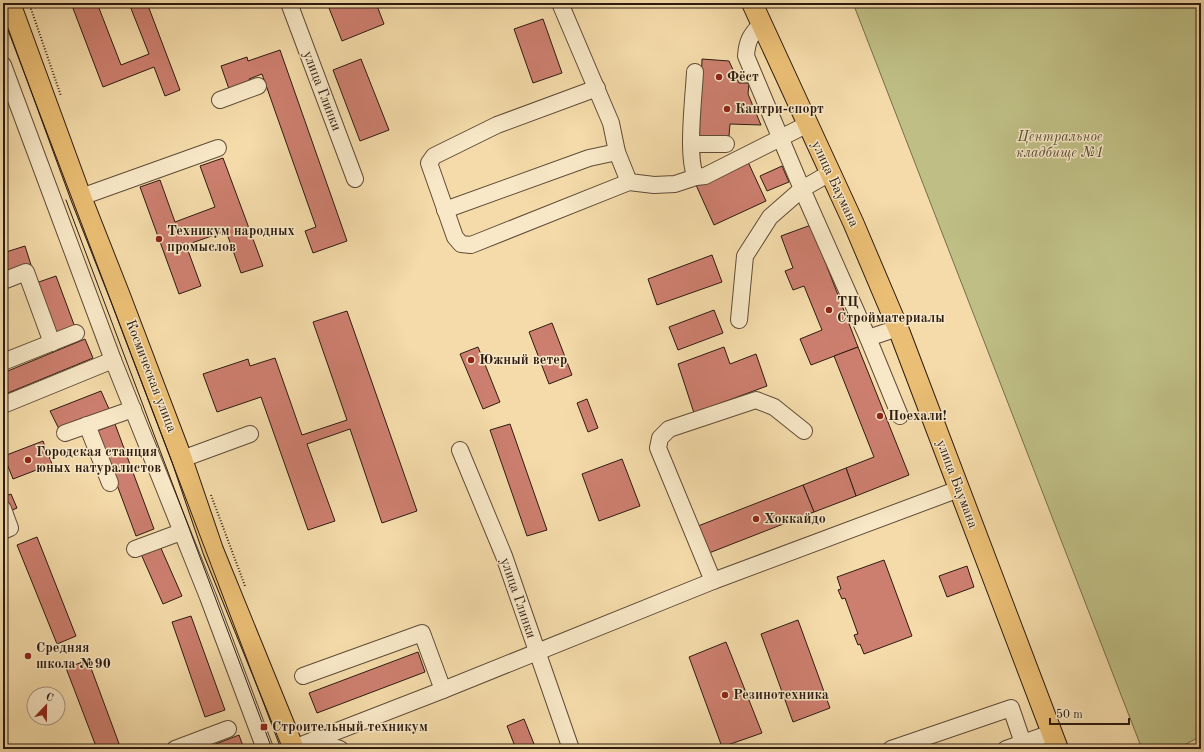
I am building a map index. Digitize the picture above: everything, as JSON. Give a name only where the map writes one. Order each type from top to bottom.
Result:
[{"type":"main road","name":"Космическая улица","points":[[10,3],[81,197],[182,459],[213,550],[294,749]]},
{"type":"main road","name":"улица Баумана","points":[[752,3],[853,222],[898,328],[1055,741]]},
{"type":"street","name":"улица Глинки","points":[[289,3],[356,179]]},
{"type":"street","points":[[560,3],[611,123],[617,152],[629,182]]},
{"type":"street","points":[[761,24],[752,33],[749,39],[746,56],[802,189],[868,338],[900,416]]},
{"type":"street","name":"Космическая улица","points":[[3,65],[113,360],[134,408],[181,532],[208,597],[265,749]]},
{"type":"street","points":[[695,72],[691,144],[693,171],[696,176]]},
{"type":"street","points":[[220,100],[258,86]]},
{"type":"street","points":[[597,88],[497,125],[434,156],[429,164],[455,237],[461,244],[471,245],[629,182],[654,185],[675,184],[696,176],[705,176],[808,124]]},
{"type":"street","points":[[691,144],[726,144]]},
{"type":"street","points":[[81,197],[218,148]]},
{"type":"street","points":[[445,210],[589,158],[617,152]]},
{"type":"street","points":[[739,320],[745,256],[770,217],[802,189],[830,173]]},
{"type":"street","points":[[3,280],[26,272],[52,343]]},
{"type":"street","points":[[868,338],[898,328]]},
{"type":"street","points":[[3,362],[76,333]]},
{"type":"street","points":[[3,405],[113,360]]},
{"type":"street","points":[[712,581],[658,448],[660,438],[669,429],[756,400],[774,407],[804,431]]},
{"type":"street","points":[[66,433],[134,408]]},
{"type":"street","points":[[87,425],[110,483]]},
{"type":"street","points":[[182,459],[250,434]]},
{"type":"street","name":"улица Глинки","points":[[460,450],[504,556],[571,749]]},
{"type":"street","points":[[294,749],[712,581],[960,489]]},
{"type":"street","points":[[3,510],[10,528],[3,531]]},
{"type":"street","points":[[135,549],[181,532]]},
{"type":"street","points":[[303,676],[422,632],[443,690]]},
{"type":"street","points":[[891,749],[1012,708],[1024,746]]},
{"type":"street","points":[[175,749],[228,729]]},
{"type":"street","points":[[314,740],[340,749]]},
{"type":"street","points":[[1006,749],[1055,741]]},
{"type":"green space","name":"Центральное кладбище №1","points":[[853,3],[1201,3],[1201,736],[1177,749],[1142,749]]},
{"type":"building","points":[[71,3],[97,3],[121,65],[149,54],[130,6],[140,3],[147,3],[180,90],[165,96],[154,67],[103,87]]},
{"type":"building","points":[[327,3],[376,3],[384,24],[342,41]]},
{"type":"building","points":[[508,3],[522,3],[510,7]]},
{"type":"building","points":[[543,19],[562,73],[533,83],[514,29]]},
{"type":"building","points":[[280,50],[347,241],[313,253],[305,231],[316,227],[262,74],[249,79],[250,82],[229,89],[221,66],[247,57],[248,61]]},
{"type":"building","points":[[361,59],[389,130],[360,141],[333,70]]},
{"type":"building","name":"Кантри-спорт","points":[[702,59],[729,61],[739,83],[749,83],[748,94],[761,125],[730,124],[729,136],[699,137]]},
{"type":"building","points":[[223,158],[263,266],[241,273],[226,231],[186,245],[201,286],[179,294],[140,187],[160,180],[175,222],[215,207],[200,166]]},
{"type":"building","points":[[748,162],[766,201],[714,225],[696,185]]},
{"type":"building","points":[[782,166],[789,182],[767,191],[760,176]]},
{"type":"building","name":"ТЦ Стройматериалы","points":[[811,225],[858,347],[811,365],[800,339],[822,330],[804,286],[793,290],[785,271],[793,268],[781,236]]},
{"type":"building","points":[[25,246],[31,265],[3,275],[3,253]]},
{"type":"building","points":[[712,255],[722,282],[657,305],[648,279]]},
{"type":"building","points":[[56,276],[76,330],[55,337],[36,283]]},
{"type":"building","points":[[714,310],[723,333],[678,350],[669,327]]},
{"type":"building","points":[[347,311],[417,511],[382,523],[350,429],[307,444],[335,521],[308,530],[261,397],[217,412],[203,374],[248,359],[250,366],[275,358],[302,435],[347,420],[313,322]]},
{"type":"building","points":[[552,323],[572,375],[549,384],[529,332]]},
{"type":"building","points":[[85,339],[93,358],[3,395],[3,373]]},
{"type":"building","points":[[478,347],[500,402],[483,409],[460,354]]},
{"type":"building","points":[[724,347],[730,364],[756,354],[767,386],[694,413],[678,364]]},
{"type":"building","points":[[858,347],[909,475],[856,496],[846,468],[874,457],[834,356]]},
{"type":"building","points":[[101,391],[109,409],[59,429],[50,411]]},
{"type":"building","points":[[587,399],[598,428],[588,432],[577,403]]},
{"type":"building","points":[[115,424],[154,529],[136,536],[97,431]]},
{"type":"building","points":[[510,424],[547,530],[527,536],[490,430]]},
{"type":"building","name":"Городская станция юных натуралистов","points":[[43,441],[52,464],[13,479],[4,456]]},
{"type":"building","points":[[622,459],[640,506],[599,521],[582,474]]},
{"type":"building","points":[[846,468],[856,496],[814,512],[803,485]]},
{"type":"building","name":"Хоккайдо","points":[[803,485],[814,512],[709,553],[698,526]]},
{"type":"building","points":[[11,494],[17,508],[8,512],[3,497]]},
{"type":"building","points":[[37,537],[76,636],[57,644],[17,545]]},
{"type":"building","points":[[160,546],[182,596],[163,604],[141,554]]},
{"type":"building","points":[[884,560],[912,636],[864,654],[854,635],[858,634],[845,598],[842,599],[838,590],[841,589],[837,577]]},
{"type":"building","points":[[967,566],[974,587],[947,597],[939,576]]},
{"type":"building","points":[[191,616],[225,710],[205,717],[172,622]]},
{"type":"building","points":[[798,620],[830,708],[793,722],[761,634]]},
{"type":"building","name":"Резинотехника","points":[[726,642],[762,733],[722,747],[689,657]]},
{"type":"building","points":[[418,652],[425,672],[317,713],[309,693]]},
{"type":"building","points":[[88,660],[121,749],[97,749],[66,668]]},
{"type":"building","points":[[524,719],[536,749],[516,749],[507,726]]},
{"type":"building","points":[[239,735],[244,749],[203,749]]},
{"type":"tram line","points":[[3,17],[281,749]]},
{"type":"tram line","points":[[66,200],[272,749]]},
{"type":"place","name":"Фёст","points":[[719,77]]},
{"type":"place","name":"Кантри-спорт","points":[[727,109]]},
{"type":"place","name":"Техникум народных промыслов","points":[[159,239]]},
{"type":"place","name":"ТЦ Стройматериалы","points":[[829,310]]},
{"type":"place","name":"Южный ветер","points":[[471,360]]},
{"type":"place","name":"Поехали!","points":[[880,416]]},
{"type":"place","name":"Городская станция юных натуралистов","points":[[28,460]]},
{"type":"place","name":"Хоккайдо","points":[[756,519]]},
{"type":"place","name":"Средняя школа №90","points":[[28,656]]},
{"type":"place","name":"Резинотехника","points":[[725,695]]},
{"type":"place","name":"Строительный техникум","points":[[264,727]]}]
